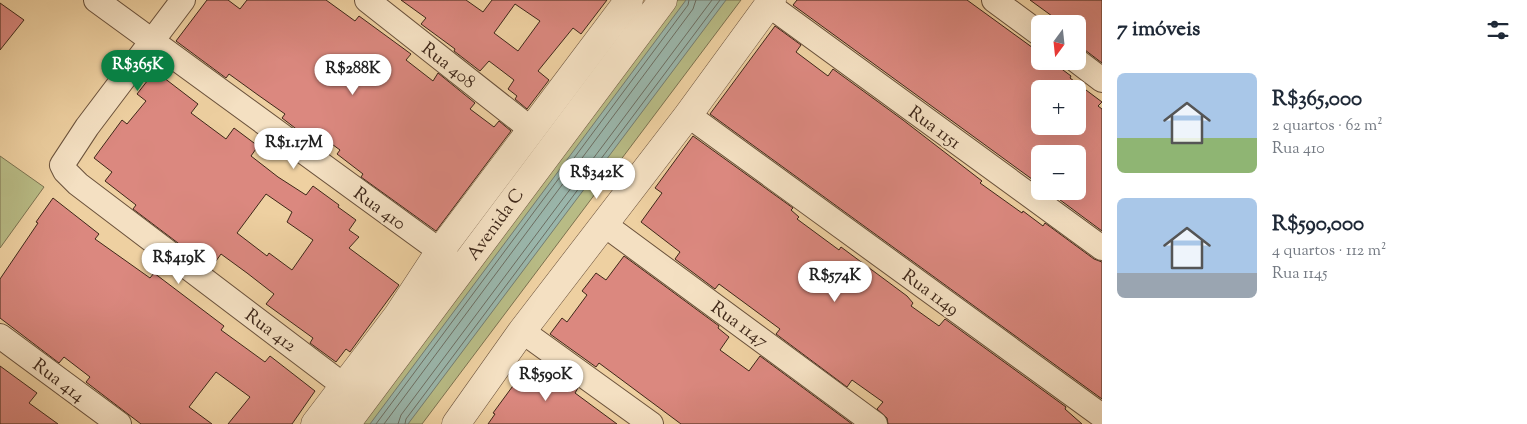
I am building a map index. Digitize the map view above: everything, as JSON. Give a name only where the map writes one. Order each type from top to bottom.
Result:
[{"type":"street","name":"Rua 410","points":[[96,0],[151,42],[440,251],[460,271]]},
{"type":"street","points":[[151,42],[183,0]]},
{"type":"street","name":"Rua 408","points":[[367,0],[532,130]]},
{"type":"street","name":"Avenida C","points":[[315,424],[343,384],[398,315],[440,251],[629,0]]},
{"type":"street","points":[[994,0],[1031,27]]},
{"type":"street","points":[[456,424],[522,331],[605,225],[771,2]]},
{"type":"street","name":"Rua 1151","points":[[771,2],[1102,248]]},
{"type":"street","name":"Avenida C","points":[[346,424],[460,271],[651,4]]},
{"type":"street","name":"Rua 412","points":[[151,42],[63,162],[65,172],[78,184],[343,384]]},
{"type":"street","points":[[1086,68],[1102,80]]},
{"type":"street","name":"Rua 1149","points":[[688,115],[1102,416]]},
{"type":"street","name":"Rua 1147","points":[[605,225],[876,424]]},
{"type":"street","points":[[522,331],[651,424]]},
{"type":"street","name":"Rua 414","points":[[0,336],[119,424]]},
{"type":"green space","points":[[669,0],[741,0],[422,424],[350,424]]},
{"type":"green space","points":[[0,156],[44,187],[0,248]]},
{"type":"water","points":[[686,0],[726,0],[408,424],[370,424]]},
{"type":"building","points":[[207,0],[228,0],[240,9],[247,0],[326,0],[355,21],[359,16],[411,54],[406,60],[433,81],[438,73],[475,103],[470,109],[494,127],[499,121],[511,131],[436,231],[361,177],[363,174],[337,154],[340,150],[314,131],[308,138],[282,118],[285,114],[229,74],[226,78],[176,41]]},
{"type":"building","points":[[401,0],[466,0],[483,12],[492,0],[607,0],[581,34],[573,28],[538,71],[549,80],[527,109],[515,99],[517,96],[508,89],[514,80],[489,61],[480,71],[454,51],[455,49],[421,24],[426,18]],"holes":[[[515,4],[540,21],[518,51],[494,33]]]},
{"type":"building","points":[[797,0],[967,0],[1031,46],[1031,70],[1063,70],[1071,76],[1070,78],[1073,80],[1031,80],[1031,135],[1086,135],[1086,90],[1102,102],[1098,106],[1102,109],[1102,231],[1060,200],[1086,200],[1086,145],[1031,145],[1031,178],[793,5]]},
{"type":"building","points":[[1030,0],[1102,0],[1102,63],[1086,51],[1086,15],[1051,15]]},
{"type":"building","points":[[0,3],[24,20],[0,50]]},
{"type":"building","points":[[775,26],[801,45],[796,52],[828,76],[833,69],[982,181],[980,183],[1022,213],[1023,211],[1043,226],[1045,223],[1094,259],[1102,262],[1102,399],[710,114]]},
{"type":"building","points":[[155,71],[198,104],[191,113],[226,139],[234,128],[258,146],[251,156],[278,177],[306,195],[313,186],[356,220],[349,230],[359,237],[349,248],[399,285],[350,352],[346,349],[336,362],[310,343],[313,338],[266,304],[274,294],[221,254],[211,268],[133,209],[136,205],[105,181],[112,172],[94,158],[122,120],[127,124],[146,101],[137,94]],"holes":[[[266,194],[292,212],[287,222],[313,240],[292,270],[269,253],[267,256],[237,233]]]},
{"type":"building","points":[[693,136],[793,208],[791,210],[799,217],[797,219],[839,250],[841,247],[907,296],[913,303],[911,306],[939,326],[945,319],[1066,407],[1065,409],[1082,424],[888,424],[887,418],[877,409],[883,402],[852,380],[847,387],[776,334],[780,329],[719,284],[715,289],[675,259],[680,252],[641,222],[662,193],[655,188]]},
{"type":"building","points":[[53,198],[99,234],[95,239],[150,278],[154,273],[224,326],[221,330],[265,362],[270,356],[315,391],[292,424],[228,424],[250,397],[216,372],[189,407],[212,424],[141,424],[86,382],[90,377],[64,357],[59,363],[0,318],[0,279]]},
{"type":"building","points":[[624,256],[719,326],[718,328],[729,337],[720,350],[749,371],[760,356],[852,424],[681,424],[599,363],[596,367],[550,334],[562,318],[567,322],[587,295],[582,291],[596,273],[606,280]]},
{"type":"building","points":[[529,364],[539,370],[543,366],[557,376],[558,374],[578,388],[575,393],[617,424],[488,424],[495,414],[493,413]]},
{"type":"building","points":[[0,366],[37,393],[29,403],[58,424],[0,424]]}]
